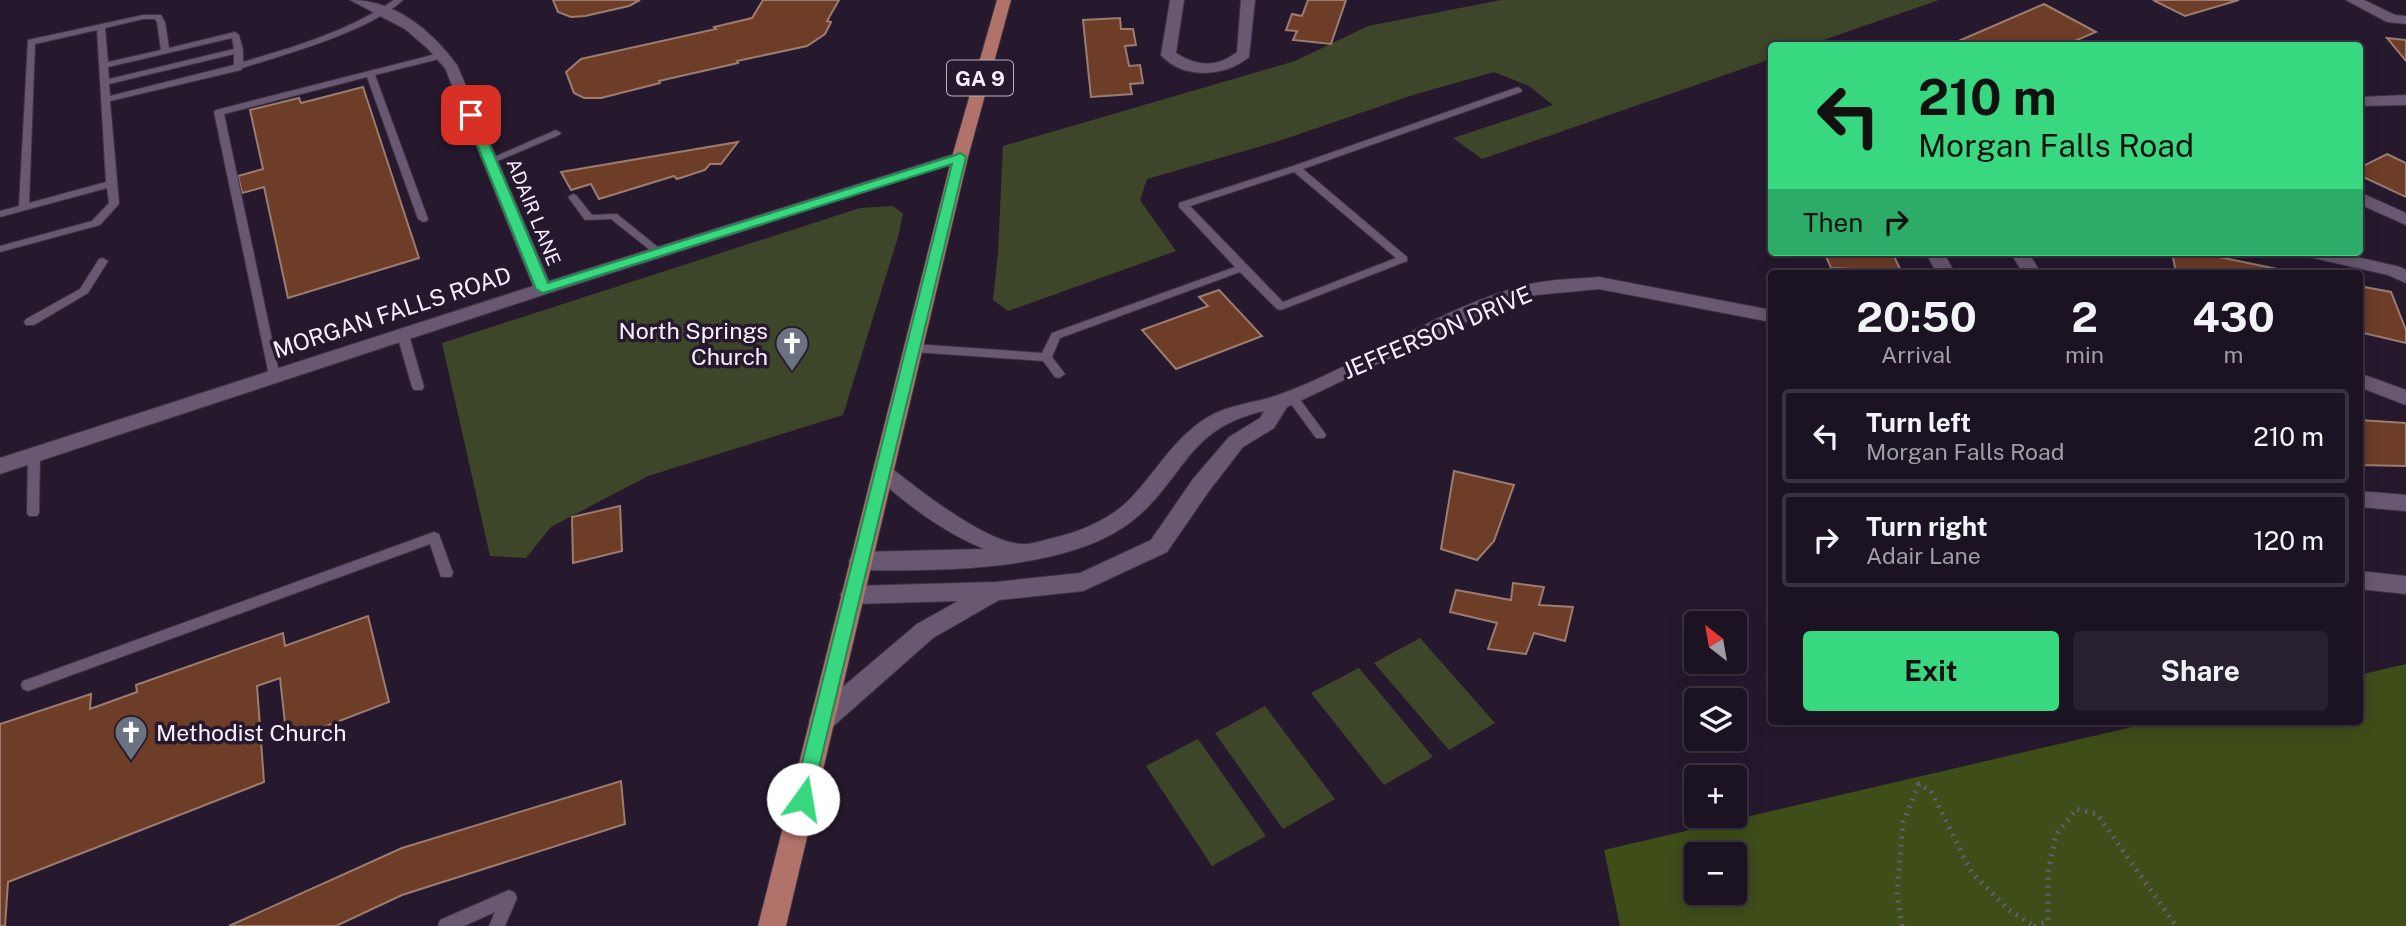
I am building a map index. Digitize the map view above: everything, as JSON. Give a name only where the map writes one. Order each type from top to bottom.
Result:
[{"type":"main road","name":"GA 9","points":[[772,926],[960,157],[1004,0]]},
{"type":"street","name":"ADAIR LANE","points":[[357,0],[386,10],[418,29],[444,55],[452,68],[543,289]]},
{"type":"street","points":[[1177,0],[1168,55],[1189,67],[1204,69],[1228,65],[1244,54],[1248,0]]},
{"type":"street","points":[[2353,0],[2392,19],[2406,20]]},
{"type":"street","points":[[2363,102],[2406,100]]},
{"type":"street","name":"MORGAN FALLS ROAD","points":[[0,466],[543,289],[960,157]]},
{"type":"street","points":[[2363,199],[2406,220]]},
{"type":"street","points":[[2328,256],[2394,271],[2406,277]]},
{"type":"street","name":"JEFFERSON DRIVE","points":[[860,561],[935,562],[1017,552],[1060,545],[1100,531],[1123,517],[1146,496],[1191,437],[1212,422],[1251,404],[1286,399],[1478,309],[1522,293],[1573,283],[1599,283],[1768,315]]},
{"type":"street","points":[[2363,382],[2406,398]]},
{"type":"street","name":"JEFFERSON DRIVE","points":[[852,594],[996,591],[1083,582],[1160,546],[1201,485],[1236,442],[1267,423],[1286,399]]},
{"type":"street","name":"JEFFERSON DRIVE","points":[[883,472],[907,493],[973,536],[1017,552]]},
{"type":"street","points":[[2363,499],[2406,503]]},
{"type":"street","points":[[2363,580],[2406,585]]},
{"type":"street","name":"JEFFERSON DRIVE","points":[[821,721],[925,631],[996,591]]},
{"type":"lane","points":[[105,100],[262,61],[338,32],[386,10],[400,0]]},
{"type":"lane","points":[[24,208],[31,42],[144,17],[158,17],[165,51]]},
{"type":"lane","points":[[0,249],[96,223],[114,204],[100,27]]},
{"type":"lane","points":[[103,66],[235,35],[239,50],[237,68]]},
{"type":"lane","points":[[104,83],[239,50]]},
{"type":"lane","points":[[274,377],[219,112],[444,55]]},
{"type":"lane","points":[[173,66],[175,83]]},
{"type":"lane","points":[[370,74],[423,219]]},
{"type":"lane","points":[[1296,168],[1404,259],[1281,307],[1183,205],[1518,90]]},
{"type":"lane","points":[[491,161],[556,133]]},
{"type":"lane","points":[[0,214],[111,184]]},
{"type":"lane","points":[[573,197],[589,218],[613,216],[659,252]]},
{"type":"lane","points":[[30,322],[84,291],[103,261]]},
{"type":"lane","points":[[1046,358],[1056,336],[1242,268]]},
{"type":"lane","points":[[403,335],[418,387]]},
{"type":"lane","points":[[914,348],[1046,358],[1059,374]]},
{"type":"lane","points":[[1286,399],[1320,435]]},
{"type":"lane","points":[[33,513],[34,455]]},
{"type":"lane","points":[[28,685],[435,537],[446,573]]},
{"type":"lane","points":[[446,926],[509,898],[498,926]]},
{"type":"path","points":[[1902,926],[1897,893],[1903,822],[1919,785],[1931,791],[1972,873],[2009,910],[2034,926],[2048,921],[2048,872],[2056,835],[2076,809],[2097,814],[2176,926]]},
{"type":"green space","points":[[1501,0],[1939,0],[1818,42],[1768,42],[1768,60],[1482,159],[1453,138],[1553,105],[1529,86],[1494,72],[1413,95],[1282,140],[1147,179],[1140,200],[1176,251],[1008,311],[993,300],[1003,146],[1295,61],[1368,26]]},
{"type":"green space","points":[[893,206],[903,214],[898,237],[843,415],[648,476],[551,527],[526,558],[490,556],[442,343],[860,208]]},
{"type":"green space","points":[[1420,638],[1495,723],[1449,750],[1374,663]]},
{"type":"green space","points":[[2406,664],[2406,926],[1620,926],[1604,850],[1698,828],[1747,828],[1747,817],[2141,725],[2363,725],[2363,674]]},
{"type":"green space","points":[[1359,668],[1433,757],[1384,785],[1311,693]]},
{"type":"green space","points":[[1265,706],[1335,799],[1283,829],[1215,733]]},
{"type":"green space","points":[[1198,739],[1266,836],[1212,866],[1146,766]]},
{"type":"building","points":[[553,0],[640,0],[629,6],[571,17],[558,12]]},
{"type":"building","points":[[763,0],[839,0],[827,21],[831,22],[825,34],[807,46],[737,61],[738,63],[659,81],[660,83],[601,98],[584,98],[574,93],[566,72],[581,59],[716,29],[714,27],[752,18]]},
{"type":"building","points":[[1308,0],[1346,0],[1331,44],[1293,40],[1297,31],[1286,30],[1292,14],[1302,16]]},
{"type":"building","points":[[2153,0],[2239,0],[2185,16]]},
{"type":"building","points":[[2044,4],[2096,32],[2072,42],[1956,42]]},
{"type":"building","points":[[1120,18],[1121,29],[1133,29],[1136,45],[1125,46],[1129,66],[1140,65],[1143,83],[1130,84],[1132,94],[1091,97],[1083,20]]},
{"type":"building","points":[[2387,38],[2406,40],[2406,61]]},
{"type":"building","points":[[363,87],[419,258],[288,298],[264,187],[242,193],[238,176],[263,169],[250,110],[299,98],[301,103]]},
{"type":"building","points":[[738,142],[721,164],[710,164],[705,170],[677,179],[674,176],[599,199],[591,184],[571,190],[561,172]]},
{"type":"building","points":[[2387,154],[2406,163],[2406,197],[2363,177],[2363,166]]},
{"type":"building","points":[[1826,256],[1894,256],[1901,270],[1878,270],[1831,268]]},
{"type":"building","points":[[2173,256],[2214,256],[2282,270],[2175,270]]},
{"type":"building","points":[[2363,287],[2391,292],[2406,330],[2406,343],[2363,333]]},
{"type":"building","points":[[1219,290],[1262,336],[1176,369],[1142,330],[1208,306],[1199,297]]},
{"type":"building","points":[[2363,420],[2406,423],[2406,466],[2363,465]]},
{"type":"building","points":[[1454,471],[1514,485],[1494,541],[1477,560],[1441,549]]},
{"type":"building","points":[[620,506],[622,551],[573,563],[572,517]]},
{"type":"building","points":[[1513,583],[1544,587],[1539,605],[1573,607],[1565,641],[1534,633],[1526,654],[1488,649],[1497,623],[1450,612],[1456,590],[1511,600]]},
{"type":"building","name":"Methodist Church","points":[[368,616],[389,702],[287,741],[280,678],[257,686],[264,782],[8,882],[5,926],[0,926],[0,724],[91,694],[90,709],[137,692],[136,685],[283,633],[285,646]]},
{"type":"building","points":[[621,781],[625,824],[402,895],[336,926],[229,926],[402,848]]},
{"type":"place","name":"North Springs Church","points":[[792,373]]},
{"type":"place","name":"Methodist Church","points":[[131,762]]},
{"type":"route","points":[[471,115],[543,289],[960,157],[803,799]]}]
